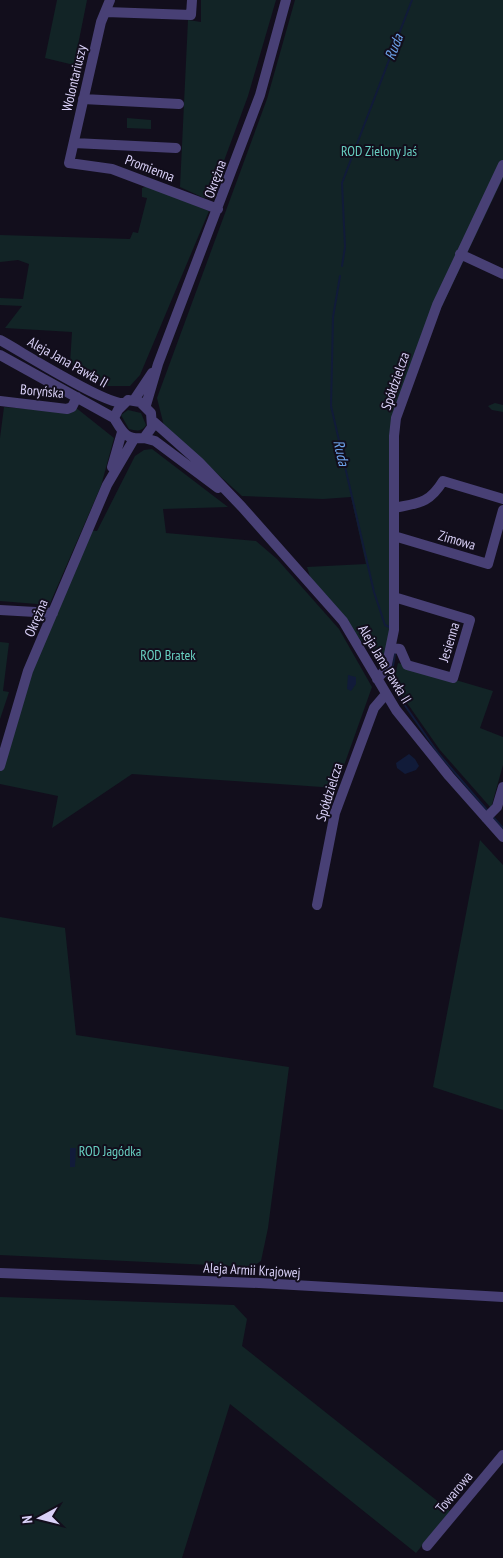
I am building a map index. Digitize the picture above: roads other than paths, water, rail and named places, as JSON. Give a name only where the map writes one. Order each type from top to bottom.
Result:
[{"type":"street","name":"Wolontariuszy","points":[[69,163],[101,22],[110,0]]},
{"type":"street","points":[[106,12],[191,15],[192,0]]},
{"type":"street","name":"Okrężna","points":[[146,406],[158,364],[260,95],[286,0]]},
{"type":"street","points":[[83,99],[178,104]]},
{"type":"street","points":[[74,143],[176,148]]},
{"type":"street","name":"Promienna","points":[[69,163],[112,168],[218,209]]},
{"type":"street","name":"Spółdzielcza","points":[[377,679],[386,669],[394,630],[396,418],[437,305],[501,172]]},
{"type":"street","points":[[460,254],[503,274]]},
{"type":"street","name":"Aleja Jana Pawła II","points":[[0,340],[96,394],[118,403],[123,403]]},
{"type":"street","name":"Aleja Jana Pawła II","points":[[0,355],[114,418]]},
{"type":"street","name":"Okrężna","points":[[134,400],[158,364]]},
{"type":"street","name":"Boryńska","points":[[0,401],[68,409],[74,404],[77,397]]},
{"type":"street","points":[[134,400],[146,406],[152,413],[154,422],[139,438],[122,432],[114,418],[123,403],[134,400]]},
{"type":"street","name":"Aleja Jana Pawła II","points":[[154,422],[199,462],[242,507],[343,621],[386,694],[412,732],[503,837]]},
{"type":"street","name":"Okrężna","points":[[0,766],[28,671],[107,485],[122,432]]},
{"type":"street","name":"Okrężna","points":[[107,485],[139,438]]},
{"type":"street","name":"Aleja Jana Pawła II","points":[[139,438],[155,441],[242,507]]},
{"type":"street","points":[[394,508],[422,503],[434,495],[443,481],[503,499]]},
{"type":"street","name":"Zimowa","points":[[394,536],[488,564],[503,510]]},
{"type":"street","name":"Jesienna","points":[[391,648],[400,649],[407,665],[452,678],[470,620],[394,597]]},
{"type":"street","points":[[0,610],[53,613]]},
{"type":"street","name":"Spółdzielcza","points":[[318,905],[340,797],[374,708],[386,694]]},
{"type":"street","points":[[486,818],[497,807],[503,787]]},
{"type":"street","name":"Aleja Armii Krajowej","points":[[0,1273],[259,1283],[503,1297]]},
{"type":"street","name":"Towarowa","points":[[427,1546],[503,1455]]},
{"type":"water","points":[[348,675],[356,677],[356,684],[351,691],[347,689]]},
{"type":"water","points":[[409,754],[419,766],[416,770],[405,774],[397,768],[396,763]]},
{"type":"water","points":[[70,1148],[76,1148],[75,1167],[70,1167]]},
{"type":"waterway","name":"Ruda","points":[[342,266],[345,247],[342,183],[412,0]]},
{"type":"waterway","name":"Ruda","points":[[340,276],[333,317],[331,406],[374,592],[385,625],[389,627]]},
{"type":"waterway","points":[[395,654],[390,684],[438,753],[487,810]]},
{"type":"waterway","points":[[494,818],[503,828]]},
{"type":"park label","name":"ROD Zielony Jaś","points":[[379,151]]},
{"type":"park label","name":"ROD Bratek","points":[[168,655]]},
{"type":"park label","name":"ROD Jagódka","points":[[110,1151]]}]
